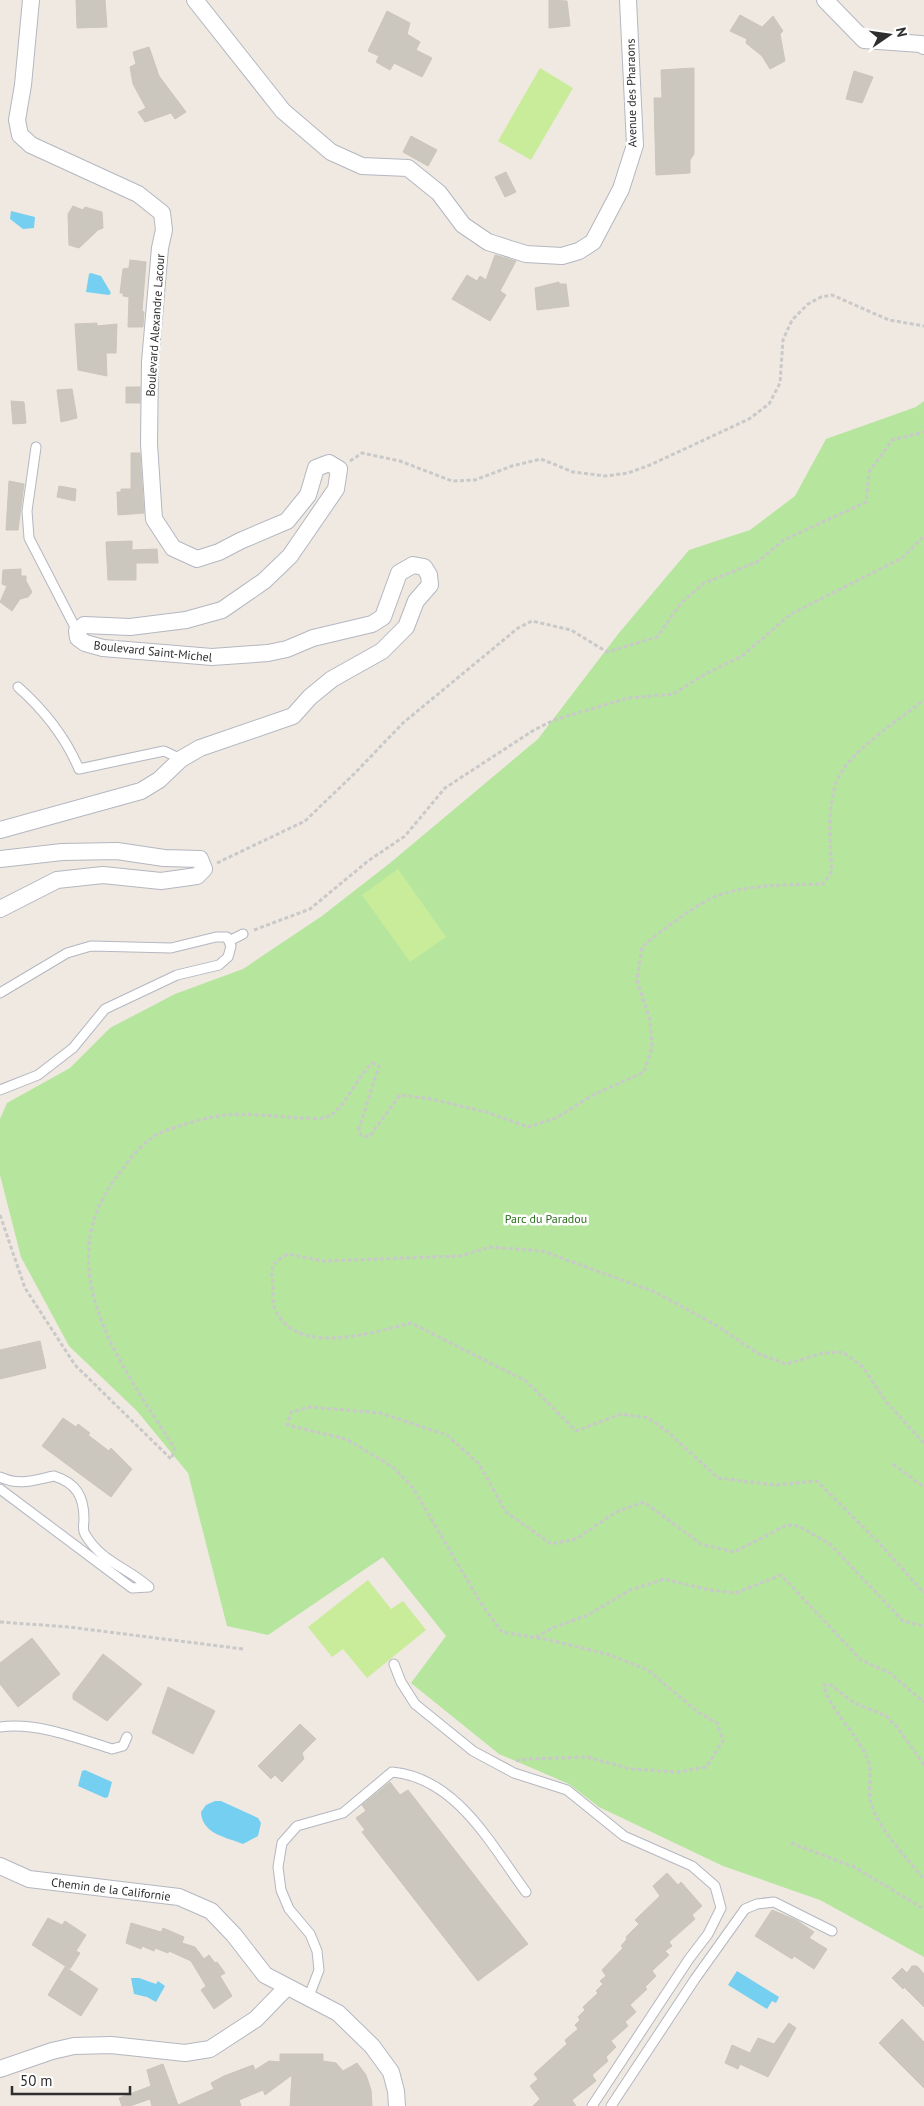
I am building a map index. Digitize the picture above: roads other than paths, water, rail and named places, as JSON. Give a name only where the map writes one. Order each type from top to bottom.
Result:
[{"type":"street","name":"Boulevard Alexandre Lacour","points":[[31,0],[23,85],[17,120],[20,135],[30,145],[138,194],[162,213],[164,230],[160,248],[150,362],[149,444],[154,519],[172,548],[197,559],[219,552],[288,521],[308,495],[316,468],[329,463],[339,469]]},
{"type":"street","name":"Avenue des Pharaons","points":[[195,0],[284,111],[331,152],[362,166],[408,168],[439,193],[463,225],[488,242],[526,254],[562,256],[580,251],[593,242],[621,189],[635,145],[628,0]]},
{"type":"street","points":[[825,0],[864,40],[924,46]]},
{"type":"street","name":"Boulevard Saint-Michel","points":[[0,830],[141,791],[159,780],[181,759],[200,748],[293,716],[310,697],[332,679],[382,651],[406,627],[416,601],[430,585],[429,575],[424,567],[413,565],[399,573],[383,617],[372,624],[313,638],[287,649],[268,653],[212,657],[103,648],[84,643],[78,638],[77,631],[84,624],[130,627],[186,620],[222,610],[264,581],[290,556],[336,489],[339,469]]},
{"type":"street","points":[[0,860],[62,852],[117,850],[164,858],[200,859],[204,869],[197,876],[161,881],[103,875],[58,880],[0,908]]},
{"type":"street","name":"Chemin de la Californie","points":[[0,1866],[29,1879],[180,1897],[211,1911],[234,1935],[265,1975],[309,1996],[338,2013],[372,2046],[390,2072],[396,2091],[397,2106]]},
{"type":"street","points":[[0,2069],[52,2051],[74,2046],[111,2045],[185,2053],[210,2049],[256,2019],[287,1987]]},
{"type":"lane","points":[[36,447],[27,510],[29,538],[77,631]]},
{"type":"lane","points":[[18,687],[36,703],[59,731],[79,769],[164,751],[181,759]]},
{"type":"lane","points":[[229,941],[244,934]]},
{"type":"lane","points":[[0,993],[67,953],[91,946],[171,948],[216,937],[227,937],[229,941],[228,957],[219,965],[177,975],[105,1009],[72,1048],[38,1075],[0,1090]]},
{"type":"lane","points":[[0,1478],[11,1483],[25,1483],[54,1476],[77,1488],[83,1503],[83,1530],[94,1548],[118,1567],[149,1587],[132,1588],[0,1489]]},
{"type":"lane","points":[[394,1664],[401,1682],[415,1704],[473,1750],[514,1773],[567,1790],[624,1836],[692,1866],[715,1886],[721,1908],[708,1934],[592,2106]]},
{"type":"lane","points":[[0,1727],[13,1725],[39,1728],[112,1749],[123,1746],[127,1737]]},
{"type":"lane","points":[[309,1996],[319,1970],[317,1951],[310,1934],[289,1909],[281,1890],[278,1867],[282,1843],[297,1826],[343,1813],[392,1772],[410,1774],[446,1792],[460,1804],[526,1892]]},
{"type":"lane","points":[[611,2106],[695,1979],[746,1909],[757,1904],[774,1902],[832,1931]]},
{"type":"water","points":[[11,211],[35,217],[34,228],[23,229],[10,219]]},
{"type":"water","points":[[89,274],[101,276],[111,293],[109,295],[86,292]]},
{"type":"water","points":[[85,1770],[112,1782],[108,1797],[105,1798],[78,1786],[82,1771]]},
{"type":"water","points":[[215,1801],[221,1801],[258,1818],[261,1823],[258,1836],[243,1844],[210,1830],[202,1819],[201,1812],[206,1805]]},
{"type":"water","points":[[737,1971],[779,1997],[776,2003],[772,2001],[767,2009],[728,1985]]},
{"type":"water","points":[[131,1978],[139,1978],[156,1984],[158,1981],[165,1986],[156,2002],[147,1997],[134,1994]]},
{"type":"park label","name":"Parc du Paradou","points":[[546,1218]]}]
